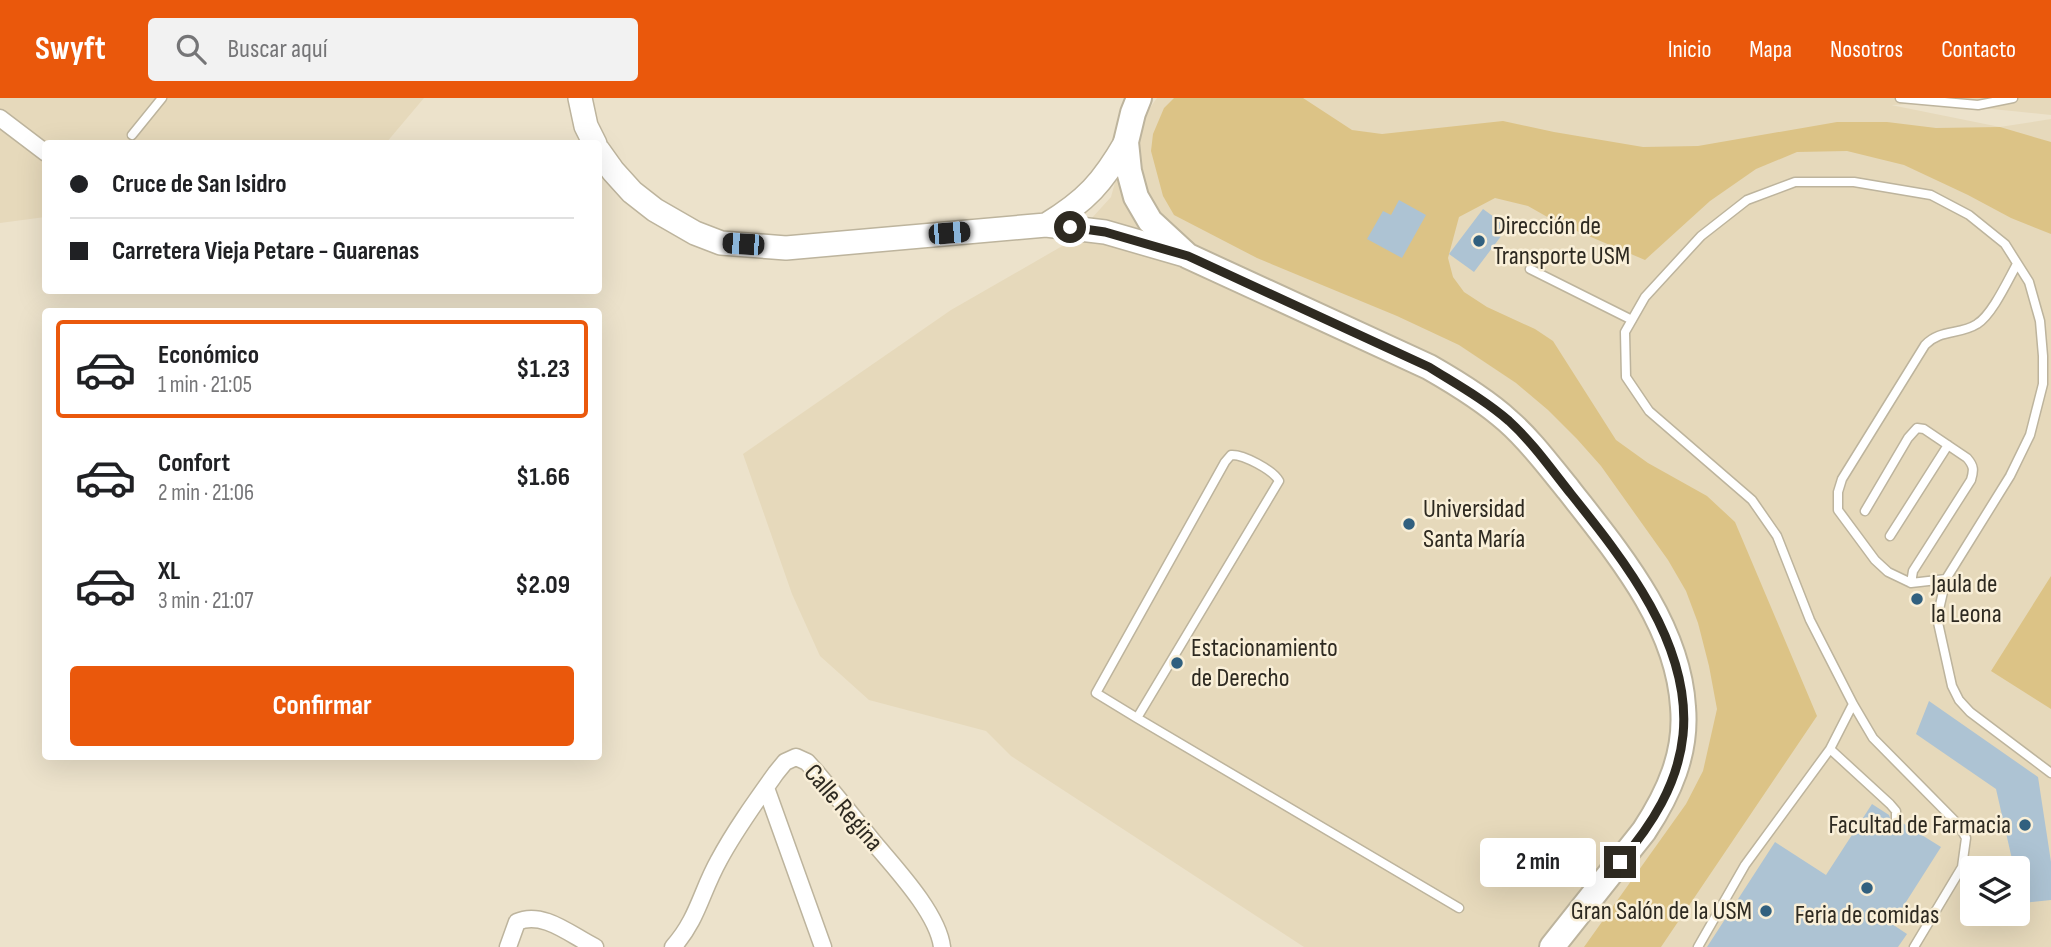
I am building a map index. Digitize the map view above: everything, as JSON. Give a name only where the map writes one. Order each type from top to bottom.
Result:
[{"type":"main road","points":[[580,98],[586,126],[593,140]]},
{"type":"main road","points":[[1046,225],[1067,212],[1110,170],[1126,142],[1139,98]]},
{"type":"main road","points":[[1126,142],[1131,178],[1141,209],[1158,229],[1188,256]]},
{"type":"main road","points":[[602,156],[632,192],[655,210],[695,233],[721,243],[786,248],[1046,225],[1105,232],[1188,256],[1429,367],[1458,384],[1507,420],[1553,470],[1602,533],[1646,599],[1664,633],[1679,672],[1684,707],[1683,733],[1676,771],[1668,792],[1644,831],[1552,947]]},
{"type":"street","points":[[0,118],[42,150]]},
{"type":"street","name":"Calle Regina","points":[[673,947],[697,913],[719,860],[785,762],[796,757],[807,762],[899,873],[931,917],[941,937],[942,947]]},
{"type":"street","points":[[766,788],[823,947]]},
{"type":"street","points":[[508,947],[517,922],[534,918],[595,947]]},
{"type":"lane","points":[[132,135],[162,98]]},
{"type":"lane","points":[[1900,98],[1978,105],[2013,98]]},
{"type":"lane","points":[[1914,947],[1962,867],[1966,838],[1958,824],[1873,738],[1810,620],[1777,536],[1752,500],[1649,411],[1626,377],[1625,332],[1645,298],[1701,236],[1747,200],[1795,183],[1854,182],[1931,195],[1969,215],[2006,244],[2029,282],[2040,321],[2043,384],[2030,435],[2010,476],[1946,579],[1937,618],[1952,686],[1959,700],[1969,712],[2051,773]]},
{"type":"lane","points":[[1946,579],[1911,583],[1888,572],[1875,560],[1838,510],[1838,492],[1842,480],[1925,345],[1941,334],[1977,324],[1995,303],[2017,264]]},
{"type":"lane","points":[[1530,269],[1632,320]]},
{"type":"lane","points":[[1865,511],[1917,428],[1924,429],[1972,464],[1974,469],[1971,480],[1913,571],[1911,583]]},
{"type":"lane","points":[[1890,536],[1948,445]]},
{"type":"lane","points":[[1137,718],[1279,481],[1275,474],[1238,454],[1231,455],[1225,461],[1096,693],[1137,718],[1459,908]]},
{"type":"lane","points":[[1698,947],[1745,866],[1830,749],[1853,704]]},
{"type":"lane","points":[[1830,749],[1890,804],[1896,811],[1896,819]]},
{"type":"shaded area","points":[[0,98],[424,98],[389,140],[42,140],[42,217],[0,223]]},
{"type":"shaded area","name":"Universidad Santa María","points":[[1157,98],[2051,98],[2051,115],[1933,103],[1891,105],[2000,127],[2051,119],[2051,947],[1304,947],[1011,756],[986,731],[869,700],[820,656],[792,594],[743,454],[951,310],[1071,241],[1111,197],[1126,142]]},
{"type":"shaded area","points":[[1174,98],[1303,98],[1352,130],[1382,134],[1503,121],[1643,147],[1698,146],[1837,122],[1887,122],[1936,128],[2000,127],[2051,142],[2051,234],[2011,218],[1904,165],[1847,151],[1797,152],[1756,169],[1710,201],[1645,260],[1558,223],[1528,206],[1495,198],[1459,217],[1448,258],[1453,277],[1464,292],[1553,341],[1616,440],[1648,463],[1707,496],[1735,522],[1817,716],[1661,947],[1584,947],[1686,804],[1703,771],[1717,709],[1698,623],[1686,591],[1668,560],[1601,466],[1548,410],[1516,383],[1459,345],[1397,316],[1257,258],[1174,215],[1163,196],[1151,151],[1153,134],[1164,108]]},
{"type":"shaded area","points":[[2051,576],[2051,709],[1991,671]]},
{"type":"building","points":[[1399,200],[1426,215],[1402,258],[1367,239],[1383,211],[1391,215]]},
{"type":"building","name":"Dirección de Transporte USM","points":[[1483,209],[1508,227],[1474,272],[1449,254]]},
{"type":"building","name":"Facultad de Farmacia","points":[[1929,701],[2038,777],[2051,862],[2051,900],[2030,902],[2030,856],[2011,856],[1996,789],[1916,734]]},
{"type":"building","name":"Feria de comidas","points":[[1872,804],[1889,815],[1892,824],[1901,822],[1941,847],[1892,924],[1907,934],[1898,947],[1707,947],[1775,842],[1826,875]]},
{"type":"place","name":"Dirección de Transporte USM","points":[[1479,241]]},
{"type":"place","name":"Universidad Santa María","points":[[1409,524]]},
{"type":"place","name":"Jaula de la Leona","points":[[1917,599]]},
{"type":"place","name":"Estacionamiento de Derecho","points":[[1177,663]]},
{"type":"place","name":"Facultad de Farmacia","points":[[2025,825]]},
{"type":"place","name":"Feria de comidas","points":[[1867,888]]},
{"type":"place","name":"Gran Salón de la USM","points":[[1766,911]]},
{"type":"route","points":[[1070,227],[1105,232],[1188,256],[1401,353],[1458,384],[1522,434],[1602,533],[1646,599],[1664,633],[1679,672],[1684,707],[1681,751],[1676,771],[1657,811],[1620,862]]}]
